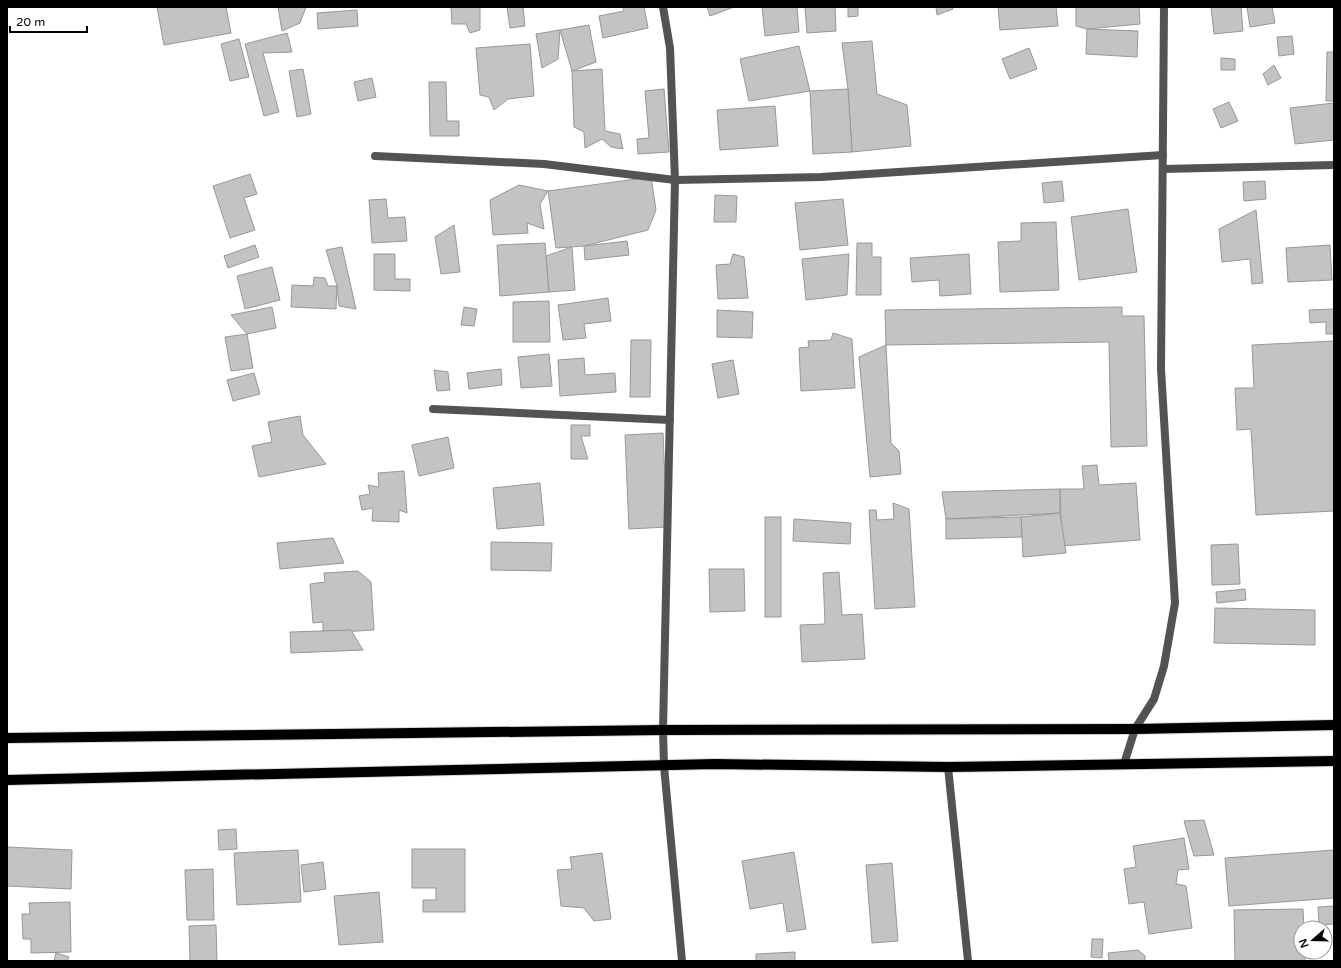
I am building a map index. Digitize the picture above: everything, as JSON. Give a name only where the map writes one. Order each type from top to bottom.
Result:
[{"type":"main road","points":[[7,738],[663,730],[1135,729],[1334,726]]},
{"type":"main road","points":[[7,780],[715,764],[948,767],[1334,761]]},
{"type":"street","points":[[663,7],[670,48],[675,180],[663,730],[664,766],[682,961]]},
{"type":"street","points":[[1124,764],[1135,729],[1154,699],[1164,666],[1175,603],[1161,369],[1164,7]]},
{"type":"street","points":[[375,156],[544,164],[675,180],[820,177],[1163,155]]},
{"type":"street","points":[[1163,169],[1334,165]]},
{"type":"street","points":[[433,410],[670,420]]},
{"type":"street","points":[[948,767],[968,961]]},
{"type":"building","points":[[157,7],[226,7],[231,33],[164,45]]},
{"type":"building","points":[[278,7],[306,7],[300,23],[282,31]]},
{"type":"building","points":[[451,7],[480,7],[480,30],[470,33],[466,24],[452,24]]},
{"type":"building","points":[[507,7],[523,7],[525,26],[510,28]]},
{"type":"building","points":[[623,7],[644,7],[648,28],[603,38],[599,16],[624,11]]},
{"type":"building","points":[[707,7],[734,7],[710,16]]},
{"type":"building","points":[[762,7],[797,7],[799,32],[765,36]]},
{"type":"building","points":[[805,7],[835,7],[836,31],[807,33]]},
{"type":"building","points":[[848,7],[858,7],[858,16],[848,17]]},
{"type":"building","points":[[936,7],[953,7],[953,9],[937,15]]},
{"type":"building","points":[[998,7],[1056,7],[1058,26],[1000,30]]},
{"type":"building","points":[[1076,7],[1139,7],[1140,24],[1087,29],[1076,26]]},
{"type":"building","points":[[1211,7],[1241,7],[1243,31],[1214,34]]},
{"type":"building","points":[[1247,7],[1272,7],[1275,23],[1250,27]]},
{"type":"building","points":[[357,10],[358,26],[318,29],[317,13]]},
{"type":"building","points":[[589,25],[596,62],[572,71],[560,30]]},
{"type":"building","points":[[1087,29],[1138,31],[1137,57],[1086,54]]},
{"type":"building","points":[[560,30],[558,59],[542,68],[536,34]]},
{"type":"building","points":[[287,33],[292,52],[263,53],[279,112],[264,116],[245,44]]},
{"type":"building","points":[[1292,36],[1294,54],[1279,56],[1277,37]]},
{"type":"building","points":[[239,39],[249,77],[230,81],[221,44]]},
{"type":"building","points":[[872,41],[877,94],[907,105],[911,146],[852,152],[848,89],[842,43]]},
{"type":"building","points":[[530,44],[534,96],[508,99],[494,110],[489,97],[480,95],[476,48]]},
{"type":"building","points":[[799,46],[810,91],[749,101],[740,59]]},
{"type":"building","points":[[1029,48],[1037,69],[1010,79],[1002,59]]},
{"type":"building","points":[[1327,52],[1334,52],[1334,101],[1326,101]]},
{"type":"building","points":[[1221,58],[1235,59],[1235,70],[1221,70]]},
{"type":"building","points":[[1274,65],[1281,78],[1268,85],[1263,74]]},
{"type":"building","points":[[303,69],[311,114],[297,117],[289,71]]},
{"type":"building","points":[[602,69],[605,131],[620,134],[623,149],[611,147],[602,139],[585,148],[584,132],[574,127],[572,71]]},
{"type":"building","points":[[372,78],[376,97],[358,101],[354,82]]},
{"type":"building","points":[[429,82],[446,82],[447,121],[459,121],[459,136],[430,136]]},
{"type":"building","points":[[664,89],[669,152],[638,154],[637,139],[649,138],[645,91]]},
{"type":"building","points":[[848,89],[852,152],[813,154],[810,91]]},
{"type":"building","points":[[1229,102],[1238,121],[1221,128],[1213,109]]},
{"type":"building","points":[[1334,103],[1334,140],[1295,144],[1290,108]]},
{"type":"building","points":[[775,106],[778,146],[720,150],[717,110]]},
{"type":"building","points":[[250,174],[257,194],[244,198],[255,230],[230,238],[213,186]]},
{"type":"building","points":[[651,177],[656,210],[648,230],[584,246],[556,248],[548,191]]},
{"type":"building","points":[[1062,181],[1064,201],[1044,203],[1042,183]]},
{"type":"building","points":[[1265,181],[1266,199],[1244,201],[1243,182]]},
{"type":"building","points":[[519,185],[548,191],[540,204],[544,229],[527,223],[528,233],[493,235],[490,200]]},
{"type":"building","points":[[715,195],[737,196],[736,222],[714,222]]},
{"type":"building","points":[[386,199],[388,218],[405,217],[407,241],[372,243],[369,200]]},
{"type":"building","points":[[843,199],[848,245],[800,250],[795,203]]},
{"type":"building","points":[[1128,209],[1137,272],[1079,280],[1071,217]]},
{"type":"building","points":[[1256,210],[1263,283],[1252,284],[1250,259],[1222,262],[1219,229]]},
{"type":"building","points":[[1056,222],[1059,290],[1000,292],[998,242],[1021,241],[1021,223]]},
{"type":"building","points":[[454,225],[460,272],[441,274],[435,237]]},
{"type":"building","points":[[627,241],[629,255],[585,260],[584,246]]},
{"type":"building","points":[[545,243],[549,292],[500,296],[497,245]]},
{"type":"building","points":[[857,243],[872,243],[872,257],[881,257],[881,295],[856,295]]},
{"type":"building","points":[[255,245],[259,257],[228,268],[224,256]]},
{"type":"building","points":[[1330,245],[1332,280],[1288,282],[1286,248]]},
{"type":"building","points":[[342,247],[356,309],[339,306],[337,286],[326,250]]},
{"type":"building","points":[[572,247],[575,290],[549,292],[546,256]]},
{"type":"building","points":[[374,254],[395,254],[395,279],[410,279],[410,291],[374,290]]},
{"type":"building","points":[[733,254],[744,257],[748,298],[718,299],[716,265],[730,264]]},
{"type":"building","points":[[849,254],[847,295],[806,300],[802,259]]},
{"type":"building","points":[[969,254],[971,294],[940,296],[939,280],[912,282],[910,258]]},
{"type":"building","points":[[272,267],[280,300],[245,309],[237,276]]},
{"type":"building","points":[[314,277],[325,278],[328,286],[337,286],[336,309],[291,307],[292,285],[313,286]]},
{"type":"building","points":[[608,298],[611,321],[584,324],[586,338],[563,340],[558,305]]},
{"type":"building","points":[[549,301],[550,342],[513,342],[513,302]]},
{"type":"building","points":[[272,307],[276,328],[247,334],[231,315]]},
{"type":"building","points":[[464,307],[477,309],[474,326],[461,325]]},
{"type":"building","points":[[1122,307],[1122,316],[1144,316],[1147,446],[1111,447],[1109,342],[886,345],[885,310]]},
{"type":"building","points":[[1334,309],[1334,334],[1326,334],[1326,322],[1310,323],[1309,310]]},
{"type":"building","points":[[717,310],[753,312],[752,338],[717,337]]},
{"type":"building","points":[[833,333],[852,339],[855,388],[801,391],[799,348],[809,347],[808,341],[831,340]]},
{"type":"building","points":[[247,334],[253,368],[231,371],[225,337]]},
{"type":"building","points":[[631,340],[651,340],[650,397],[630,397]]},
{"type":"building","points":[[1334,341],[1334,511],[1256,515],[1251,429],[1237,430],[1235,388],[1254,388],[1252,345]]},
{"type":"building","points":[[886,345],[891,443],[899,451],[901,474],[870,477],[859,357]]},
{"type":"building","points":[[549,354],[552,386],[521,388],[518,357]]},
{"type":"building","points":[[584,358],[585,375],[615,373],[616,392],[560,396],[558,360]]},
{"type":"building","points":[[733,360],[739,394],[718,398],[712,364]]},
{"type":"building","points":[[501,369],[502,385],[469,389],[467,373]]},
{"type":"building","points":[[434,370],[448,372],[450,390],[437,391]]},
{"type":"building","points":[[254,373],[260,394],[233,401],[227,380]]},
{"type":"building","points":[[300,416],[303,435],[326,464],[259,477],[252,446],[272,442],[268,422]]},
{"type":"building","points":[[571,425],[590,425],[590,436],[581,436],[588,459],[571,459]]},
{"type":"building","points":[[663,433],[667,527],[629,529],[625,435]]},
{"type":"building","points":[[448,437],[454,468],[419,476],[412,445]]},
{"type":"building","points":[[1097,465],[1099,485],[1136,483],[1140,540],[1062,546],[1060,489],[1084,489],[1082,466]]},
{"type":"building","points":[[404,471],[407,513],[399,510],[399,522],[372,521],[373,508],[362,510],[359,496],[370,494],[368,485],[379,487],[378,473]]},
{"type":"building","points":[[540,483],[544,525],[497,529],[493,488]]},
{"type":"building","points":[[1060,489],[1060,513],[946,519],[942,492]]},
{"type":"building","points":[[893,503],[909,509],[915,607],[875,609],[869,510],[876,510],[877,520],[894,519]]},
{"type":"building","points":[[1060,513],[1066,553],[1023,557],[1021,517]]},
{"type":"building","points":[[765,517],[781,517],[781,617],[765,617]]},
{"type":"building","points":[[1021,517],[1022,537],[946,539],[946,519]]},
{"type":"building","points":[[794,519],[851,523],[850,544],[793,541]]},
{"type":"building","points":[[333,538],[344,563],[280,569],[277,543]]},
{"type":"building","points":[[491,542],[552,543],[551,571],[491,570]]},
{"type":"building","points":[[1238,544],[1240,584],[1212,585],[1211,545]]},
{"type":"building","points":[[709,569],[744,569],[745,611],[710,612]]},
{"type":"building","points":[[358,571],[371,582],[374,630],[323,633],[323,622],[313,623],[310,584],[325,582],[324,573]]},
{"type":"building","points":[[839,572],[842,615],[862,614],[865,659],[802,662],[800,625],[825,624],[823,573]]},
{"type":"building","points":[[1245,589],[1246,600],[1217,603],[1216,592]]},
{"type":"building","points":[[1215,608],[1315,610],[1315,645],[1214,643]]},
{"type":"building","points":[[351,630],[363,650],[291,653],[290,632]]},
{"type":"building","points":[[1204,820],[1214,855],[1194,856],[1184,821]]},
{"type":"building","points":[[236,829],[237,849],[219,850],[218,830]]},
{"type":"building","points":[[1184,838],[1189,869],[1178,870],[1176,884],[1186,886],[1192,928],[1149,934],[1144,902],[1129,904],[1124,869],[1136,867],[1133,846]]},
{"type":"building","points":[[7,847],[72,850],[71,889],[7,886]]},
{"type":"building","points":[[412,849],[465,849],[465,912],[423,912],[423,900],[436,900],[436,888],[412,888]]},
{"type":"building","points":[[298,850],[301,902],[237,905],[234,853]]},
{"type":"building","points":[[1334,850],[1334,898],[1229,906],[1225,858]]},
{"type":"building","points":[[794,852],[806,929],[787,932],[783,903],[750,909],[742,861]]},
{"type":"building","points":[[602,853],[611,919],[594,921],[584,908],[561,906],[557,870],[572,869],[570,857]]},
{"type":"building","points":[[323,862],[326,889],[304,892],[301,865]]},
{"type":"building","points":[[892,863],[898,941],[872,943],[866,865]]},
{"type":"building","points":[[213,869],[214,920],[187,920],[185,870]]},
{"type":"building","points":[[379,892],[383,942],[339,945],[334,896]]},
{"type":"building","points":[[70,902],[71,952],[31,953],[31,939],[23,939],[22,914],[30,914],[29,903]]},
{"type":"building","points":[[1334,906],[1334,924],[1333,920],[1319,920],[1318,907]]},
{"type":"building","points":[[1303,909],[1304,920],[1293,920],[1293,960],[1305,961],[1235,961],[1234,910]]},
{"type":"building","points":[[216,925],[217,961],[190,961],[189,926]]},
{"type":"building","points":[[1092,939],[1103,939],[1102,958],[1091,957]]},
{"type":"building","points":[[1138,950],[1145,956],[1145,961],[1109,961],[1108,953]]},
{"type":"building","points":[[795,952],[795,961],[756,961],[756,954]]},
{"type":"building","points":[[56,953],[69,957],[67,961],[54,961]]}]
